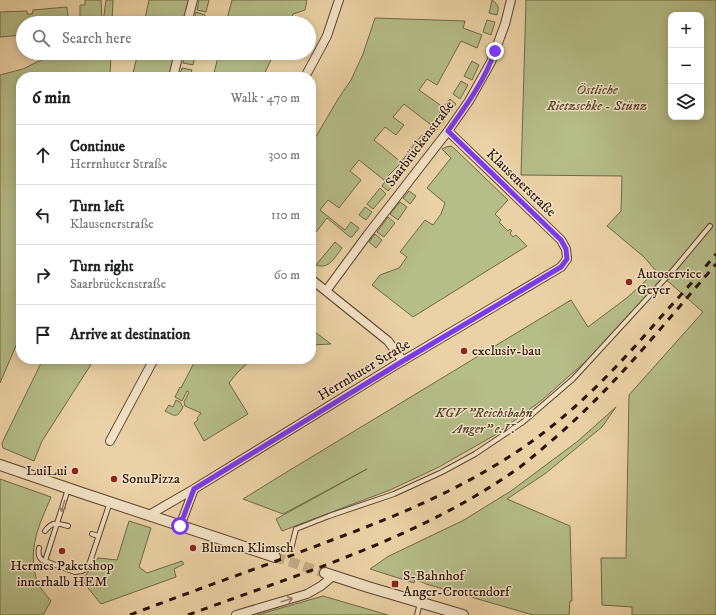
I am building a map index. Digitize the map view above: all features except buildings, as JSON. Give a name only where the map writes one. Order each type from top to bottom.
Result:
[{"type":"street","points":[[189,16],[193,0]]},
{"type":"street","points":[[316,56],[327,36],[338,0]]},
{"type":"street","name":"Saarbrückenstraße","points":[[326,291],[448,131],[469,101],[491,62],[505,24],[511,0]]},
{"type":"street","points":[[174,72],[177,60]]},
{"type":"street","points":[[308,72],[314,60]]},
{"type":"street","name":"Klausenerstraße","points":[[448,131],[561,240],[566,249],[567,259]]},
{"type":"street","name":"Herrnhuter Straße","points":[[149,515],[561,267],[567,259]]},
{"type":"street","points":[[316,283],[388,341],[403,361]]},
{"type":"street","points":[[110,441],[151,364]]},
{"type":"street","points":[[0,465],[275,557]]},
{"type":"street","points":[[180,526],[194,489]]},
{"type":"street","points":[[236,615],[307,594],[321,586],[329,574],[463,615]]},
{"type":"lane","points":[[291,549],[296,529],[394,494],[442,472],[475,454],[523,422],[573,379],[675,268],[710,226]]},
{"type":"lane","points":[[45,561],[68,488]]},
{"type":"lane","points":[[39,548],[38,552],[42,560],[75,572],[88,568],[110,502]]},
{"type":"lane","points":[[44,531],[51,524],[57,523],[68,526]]},
{"type":"lane","points":[[92,534],[98,536]]},
{"type":"lane","points":[[417,615],[420,602]]},
{"type":"green space","points":[[85,0],[101,0],[102,16],[80,16],[80,5],[85,5]]},
{"type":"green space","points":[[106,0],[113,0],[112,16],[104,16]]},
{"type":"green space","points":[[149,0],[189,0],[185,16],[146,16]]},
{"type":"green space","points":[[199,0],[209,0],[206,12],[197,10]]},
{"type":"green space","points":[[232,0],[307,0],[305,10],[293,14],[292,16],[228,16]]},
{"type":"green space","points":[[492,0],[498,6],[497,15],[489,13]]},
{"type":"green space","name":"Östliche Rietzschke - Stünz","points":[[526,0],[716,0],[716,615],[632,615],[632,607],[602,605],[601,558],[626,558],[629,395],[703,312],[663,277],[593,355],[542,400],[495,435],[439,467],[390,490],[282,531],[276,519],[367,469],[283,514],[243,499],[571,300],[588,327],[628,297],[656,271],[644,257],[607,226],[621,211],[622,176],[521,175]]},
{"type":"green space","points":[[67,7],[68,16],[16,16],[16,36],[0,37],[0,12],[27,11],[27,14],[32,14],[33,10]]},
{"type":"green space","points":[[196,12],[205,15],[205,16],[195,16]]},
{"type":"green space","points":[[375,18],[465,21],[463,28],[482,35],[477,48],[461,41],[437,85],[427,79],[419,90],[443,107],[438,115],[445,120],[431,137],[425,133],[431,125],[404,104],[393,117],[404,125],[396,135],[385,127],[374,140],[401,162],[408,153],[414,157],[405,169],[400,164],[384,180],[359,160],[350,171],[361,180],[339,208],[328,200],[320,210],[345,230],[351,222],[359,228],[352,237],[350,237],[327,218],[316,232],[316,136],[351,80],[363,54]]},
{"type":"green space","points":[[487,20],[495,22],[491,35],[483,32]]},
{"type":"green space","points":[[41,60],[111,60],[110,72],[16,72],[16,346],[0,383],[0,75],[23,69]]},
{"type":"green space","points":[[136,60],[173,60],[170,72],[133,72]]},
{"type":"green space","points":[[184,60],[194,60],[193,65],[183,63]]},
{"type":"green space","points":[[217,60],[271,60],[265,72],[214,72]]},
{"type":"green space","points":[[472,61],[479,65],[472,80],[464,76]]},
{"type":"green space","points":[[182,68],[192,70],[191,72],[181,72]]},
{"type":"green space","points":[[461,81],[468,85],[460,99],[453,94]]},
{"type":"green space","points":[[450,99],[456,104],[451,111],[444,106]]},
{"type":"green space","points":[[422,135],[428,140],[416,154],[410,149]]},
{"type":"green space","points":[[451,146],[508,200],[495,214],[501,220],[499,222],[508,231],[510,229],[512,231],[510,233],[513,237],[516,235],[527,246],[413,317],[372,285],[380,275],[399,268],[407,257],[400,252],[425,220],[433,225],[441,214],[445,203],[427,188],[451,158],[442,149]]},
{"type":"green space","points":[[387,179],[394,184],[388,191],[382,186]]},
{"type":"green space","points":[[380,188],[386,194],[373,209],[367,204]]},
{"type":"green space","points":[[409,191],[416,196],[410,204],[403,198]]},
{"type":"green space","points":[[400,202],[407,207],[398,220],[390,214]]},
{"type":"green space","points":[[365,207],[372,212],[366,220],[359,215]]},
{"type":"green space","points":[[388,217],[395,223],[384,237],[377,232]]},
{"type":"green space","points":[[375,234],[382,240],[376,248],[369,242]]},
{"type":"green space","points":[[335,242],[342,248],[334,259],[325,266],[316,265]]},
{"type":"green space","points":[[316,333],[331,344],[316,345]]},
{"type":"green space","points":[[41,364],[91,364],[42,441],[34,461],[3,448],[2,443]]},
{"type":"green space","points":[[193,364],[247,364],[229,383],[248,414],[204,441],[194,423],[198,420],[197,418],[201,413],[185,406],[184,402],[189,392],[187,391],[182,401],[175,397],[180,387],[181,388]]},
{"type":"green space","points":[[176,400],[180,402],[183,407],[177,415],[165,411],[169,405],[173,407]]},
{"type":"green space","points":[[616,407],[602,427],[546,473],[507,499],[570,526],[572,601],[570,601],[569,615],[533,615],[415,580],[414,583],[370,569],[389,556],[464,520],[511,491],[578,441]]},
{"type":"green space","points":[[0,479],[51,497],[36,538],[33,558],[37,581],[41,589],[51,601],[43,615],[0,615]]},
{"type":"green space","points":[[129,521],[151,528],[139,567],[147,573],[182,561],[184,564],[174,569],[176,577],[101,604],[80,578],[86,575],[98,558],[117,560]]},
{"type":"green space","points":[[323,596],[388,615],[257,615]]},
{"type":"tunnel","points":[[275,557],[325,573]]},
{"type":"railway","points":[[130,615],[384,520],[434,498],[508,458],[549,428],[599,384],[645,335],[716,254]]},
{"type":"railway","points":[[188,615],[317,568],[401,534],[482,492],[520,467],[573,422],[595,401],[716,264]]},
{"type":"place","name":"Autoservice Geyer","points":[[629,282]]},
{"type":"place","name":"exclusiv-bau","points":[[464,351]]},
{"type":"place","name":"LuiLui","points":[[75,471]]},
{"type":"place","name":"SonuPizza","points":[[114,479]]},
{"type":"place","name":"Blumen Klimsch","points":[[193,548]]},
{"type":"place","name":"Hermes Paketshop innerhalb HEM","points":[[62,551]]},
{"type":"place","name":"S-Bahnhof Anger-Crottendorf","points":[[395,584]]},
{"type":"route","points":[[180,526],[194,489],[403,361],[561,267],[567,259],[566,249],[561,240],[448,131],[469,101],[491,62],[495,51]]},
{"type":"park label","name":"KGV \"Reichsbahn Anger\" e.V.","points":[[484,422]]}]
